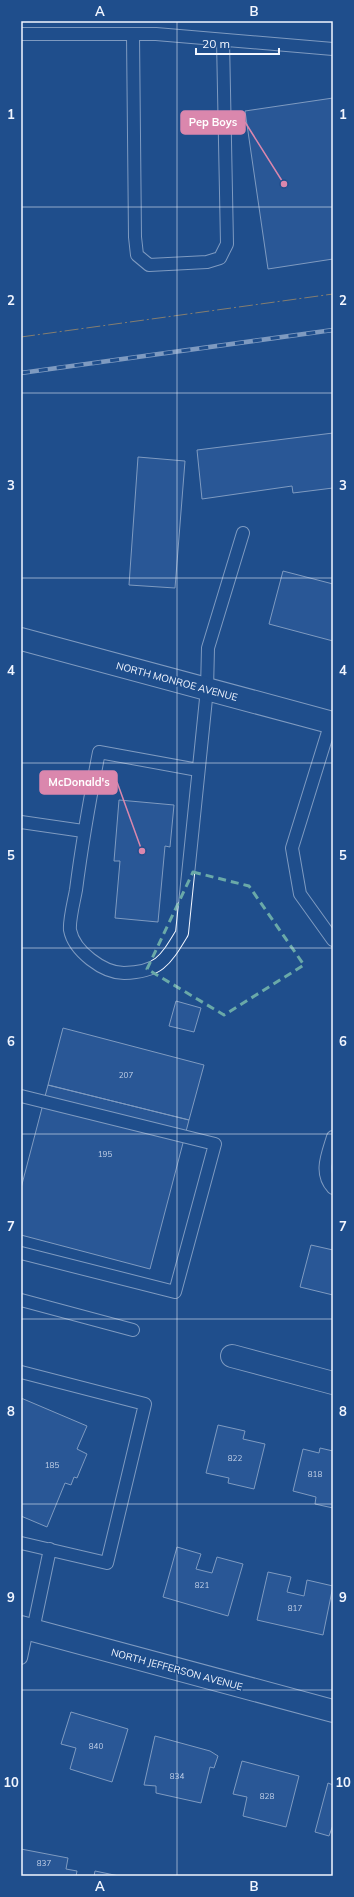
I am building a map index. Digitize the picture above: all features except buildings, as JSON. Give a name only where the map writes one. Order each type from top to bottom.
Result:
[{"type":"street","name":"NORTH MONROE AVENUE","points":[[21,638],[332,722]]},
{"type":"street","points":[[232,1356],[333,1383]]},
{"type":"street","name":"NORTH JEFFERSON AVENUE","points":[[27,1629],[333,1711]]},
{"type":"lane","points":[[21,34],[156,34],[333,48]]},
{"type":"lane","points":[[133,35],[136,255],[149,265],[207,262],[220,258],[227,244],[223,40]]},
{"type":"lane","points":[[198,770],[99,752],[83,831],[70,930],[80,949],[98,966],[121,973],[144,972],[166,959],[182,933],[207,689],[208,648],[243,534]]},
{"type":"lane","points":[[332,722],[292,848],[300,894],[333,940]]},
{"type":"lane","points":[[21,822],[83,831]]},
{"type":"lane","points":[[21,1096],[215,1144],[174,1292],[21,1253]]},
{"type":"lane","points":[[333,1137],[325,1169],[329,1184],[333,1188]]},
{"type":"lane","points":[[21,1300],[133,1330]]},
{"type":"lane","points":[[21,1372],[145,1404],[107,1563],[21,1542]]},
{"type":"lane","points":[[21,1658],[27,1629],[50,1549]]},
{"type":"highlighted area","points":[[193,872],[249,886],[304,965],[224,1015],[147,969]]},
{"type":"railway","points":[[21,373],[333,330]]},
{"type":"power","points":[[21,337],[333,294]]},
{"type":"place","name":"Pep Boys","points":[[284,184]]},
{"type":"place","name":"McDonald's","points":[[142,851]]}]
